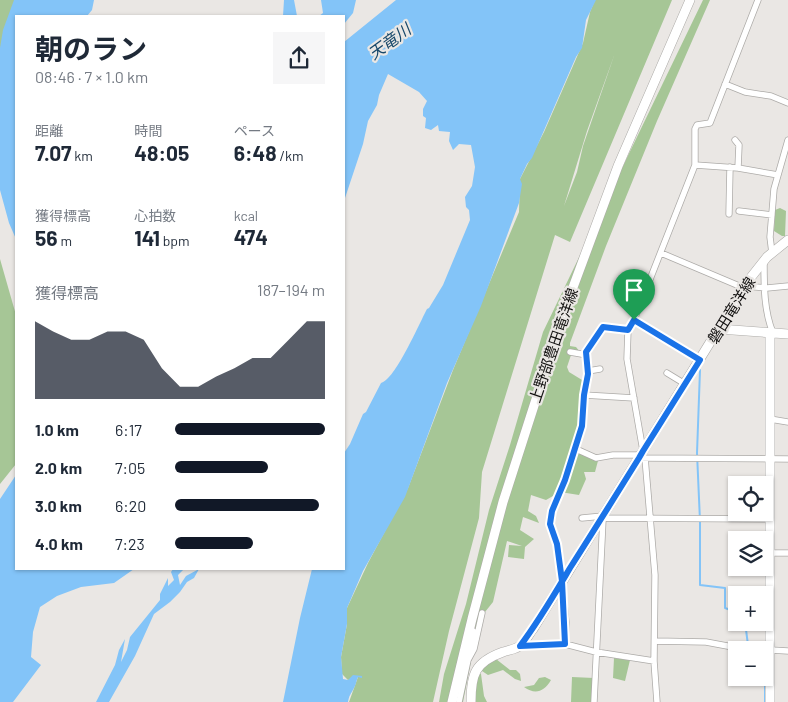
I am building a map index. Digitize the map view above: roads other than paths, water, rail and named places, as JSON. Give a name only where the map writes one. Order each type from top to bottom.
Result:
[{"type":"main road","name":"上野部豊田竜洋線","points":[[452,702],[503,502],[565,309],[618,166],[690,0]]},
{"type":"main road","name":"磐田竜洋線","points":[[520,646],[533,629],[642,456],[745,287],[764,260],[788,240]]},
{"type":"main road","points":[[719,329],[788,334]]},
{"type":"main road","points":[[770,476],[772,333]]},
{"type":"main road","points":[[770,576],[770,641]]},
{"type":"main road","points":[[471,699],[473,678],[479,665],[492,656],[520,646]]},
{"type":"main road","points":[[770,686],[770,702]]},
{"type":"street","points":[[657,702],[654,661],[655,575],[642,456],[628,359],[628,330],[634,320],[695,164],[695,129],[697,125],[710,124],[758,0]]},
{"type":"street","points":[[726,84],[745,92],[771,96],[788,103]]},
{"type":"street","points":[[735,140],[739,145],[738,168]]},
{"type":"street","points":[[772,252],[770,237],[774,188],[788,140]]},
{"type":"street","points":[[695,164],[738,168],[778,175]]},
{"type":"street","points":[[729,214],[730,167]]},
{"type":"street","points":[[739,211],[772,215]]},
{"type":"street","points":[[661,252],[745,287],[788,286]]},
{"type":"street","points":[[764,260],[766,307],[772,333]]},
{"type":"street","points":[[634,320],[700,360]]},
{"type":"street","points":[[565,644],[562,581],[557,544],[550,524],[554,505],[576,449],[582,426],[588,372],[586,352],[603,327],[628,330]]},
{"type":"street","points":[[570,352],[587,355]]},
{"type":"street","points":[[588,372],[600,369]]},
{"type":"street","points":[[667,373],[685,384]]},
{"type":"street","points":[[584,395],[634,398]]},
{"type":"street","points":[[770,419],[788,422]]},
{"type":"street","points":[[576,449],[596,458],[613,455],[788,459]]},
{"type":"street","points":[[594,702],[603,517]]},
{"type":"street","points":[[582,518],[728,519]]},
{"type":"street","points":[[773,553],[788,553]]},
{"type":"street","points":[[471,699],[467,695],[468,660],[474,649],[482,613]]},
{"type":"street","points":[[459,702],[468,660],[473,628],[472,619]]},
{"type":"street","points":[[655,641],[706,642],[728,646]]},
{"type":"street","points":[[520,646],[565,644],[596,652],[654,661]]},
{"type":"street","points":[[773,649],[788,650]]},
{"type":"water","points":[[14,0],[94,0],[92,10],[88,15],[15,15],[15,237],[9,223],[0,190],[0,48],[3,30]]},
{"type":"water","points":[[284,0],[294,0],[297,15],[283,15]]},
{"type":"water","points":[[321,0],[356,0],[353,13],[345,23],[345,15],[320,15],[323,13]]},
{"type":"water","name":"天竜川","points":[[396,0],[596,0],[586,20],[582,48],[576,57],[532,158],[520,179],[522,184],[519,203],[481,306],[447,383],[405,497],[363,571],[347,608],[347,624],[341,657],[343,679],[348,680],[353,675],[362,676],[362,678],[358,677],[348,702],[283,702],[312,570],[345,570],[345,452],[363,414],[366,412],[381,383],[387,380],[400,362],[427,309],[443,285],[470,220],[465,197],[472,186],[475,167],[471,145],[459,144],[453,150],[449,141],[450,132],[439,131],[438,125],[431,130],[425,128],[426,118],[423,116],[423,109],[427,101],[419,92],[388,74],[377,105],[368,121],[363,144],[345,198],[345,41]]},
{"type":"water","points":[[15,476],[15,570],[133,570],[114,583],[81,587],[57,596],[40,607],[33,632],[31,657],[41,665],[13,702],[0,702],[0,499]]},
{"type":"water","points":[[172,570],[183,570],[178,575],[180,585],[186,576],[198,570],[194,578],[187,582],[170,602],[154,614],[135,656],[109,702],[96,702],[115,665],[119,650],[125,639],[121,662],[127,650],[130,637],[160,600],[160,594],[168,578],[168,586],[174,580],[171,572]]},
{"type":"waterway","points":[[700,370],[697,453],[700,585],[725,588],[725,608],[728,609]]},
{"type":"waterway","points":[[746,631],[748,645],[765,646],[765,702]]}]
